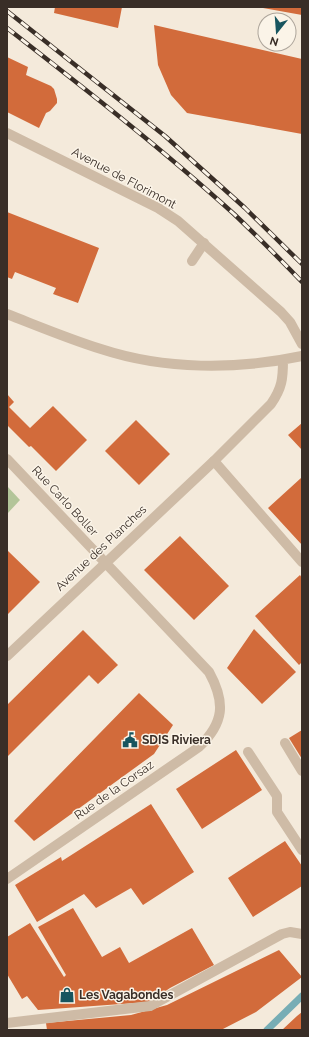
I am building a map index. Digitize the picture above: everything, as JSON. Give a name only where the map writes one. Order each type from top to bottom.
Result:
[{"type":"street","name":"Avenue de Florimont","points":[[7,133],[158,208],[178,221],[281,312],[290,322],[302,344]]},
{"type":"street","points":[[192,261],[204,243]]},
{"type":"street","points":[[7,314],[102,350],[155,362],[217,367],[283,360],[302,356]]},
{"type":"street","name":"Avenue des Planches","points":[[7,656],[105,562],[214,461],[271,404],[282,386],[283,360]]},
{"type":"street","name":"Rue Carlo Boller","points":[[7,459],[105,562]]},
{"type":"street","points":[[214,461],[302,562]]},
{"type":"street","name":"Rue de la Corsaz","points":[[7,880],[199,747],[215,729],[219,716],[220,702],[216,685],[209,672],[105,562]]},
{"type":"street","points":[[285,742],[302,771]]},
{"type":"street","points":[[248,752],[277,796],[278,812],[302,850]]},
{"type":"street","points":[[7,1023],[150,1006],[282,934],[290,932],[302,934]]},
{"type":"green space","points":[[7,486],[20,500],[7,514]]},
{"type":"building","points":[[55,7],[122,7],[118,28],[54,13]]},
{"type":"building","points":[[302,7],[302,15],[297,14],[297,12],[285,12],[263,8]]},
{"type":"building","points":[[154,25],[257,49],[257,52],[272,52],[302,59],[302,134],[187,113],[171,95],[158,65]]},
{"type":"building","points":[[7,57],[28,67],[26,75],[51,86],[54,89],[57,103],[50,111],[46,113],[39,128],[7,112]]},
{"type":"building","points":[[7,212],[99,248],[78,303],[53,294],[56,288],[15,272],[12,279],[7,277]]},
{"type":"building","points":[[7,394],[14,402],[9,407],[30,428],[53,406],[87,440],[56,471],[7,425]]},
{"type":"building","points":[[136,420],[170,454],[139,485],[105,451]]},
{"type":"building","points":[[302,423],[302,450],[288,435]]},
{"type":"building","points":[[301,478],[302,479],[302,545],[268,508]]},
{"type":"building","points":[[180,536],[229,586],[194,620],[144,570]]},
{"type":"building","points":[[7,550],[40,582],[7,615]]},
{"type":"building","points":[[300,575],[302,578],[302,662],[299,665],[255,616]]},
{"type":"building","points":[[254,629],[296,672],[262,704],[227,668]]},
{"type":"building","points":[[83,630],[118,665],[98,684],[89,675],[7,757],[7,705]]},
{"type":"building","points":[[139,693],[173,725],[154,754],[34,841],[14,821]]},
{"type":"building","points":[[302,730],[302,759],[289,738]]},
{"type":"building","points":[[236,750],[262,790],[202,829],[176,789]]},
{"type":"building","points":[[151,804],[194,872],[143,905],[131,888],[96,908],[84,894],[37,922],[15,885],[61,857],[62,861]]},
{"type":"building","points":[[285,841],[302,866],[302,886],[253,917],[228,878]]},
{"type":"building","points":[[73,908],[102,957],[120,947],[129,963],[192,928],[214,965],[170,988],[149,1002],[38,1010],[27,996],[22,999],[7,974],[7,937],[30,923],[64,977],[66,975],[38,927]]},
{"type":"building","points":[[279,950],[302,977],[256,1012],[221,1030],[47,1030],[46,1023],[131,1015],[167,1005]]},
{"type":"building","points":[[302,1012],[302,1030],[282,1030],[297,1016]]},
{"type":"waterway","points":[[267,1030],[302,996]]},
{"type":"railway","points":[[7,11],[165,136],[245,208],[302,264]]},
{"type":"railway","points":[[7,28],[179,166],[243,222],[302,282]]},
{"type":"place","name":"SDIS Riviera","points":[[130,740]]},
{"type":"place","name":"Les Vagabondes","points":[[67,995]]}]
